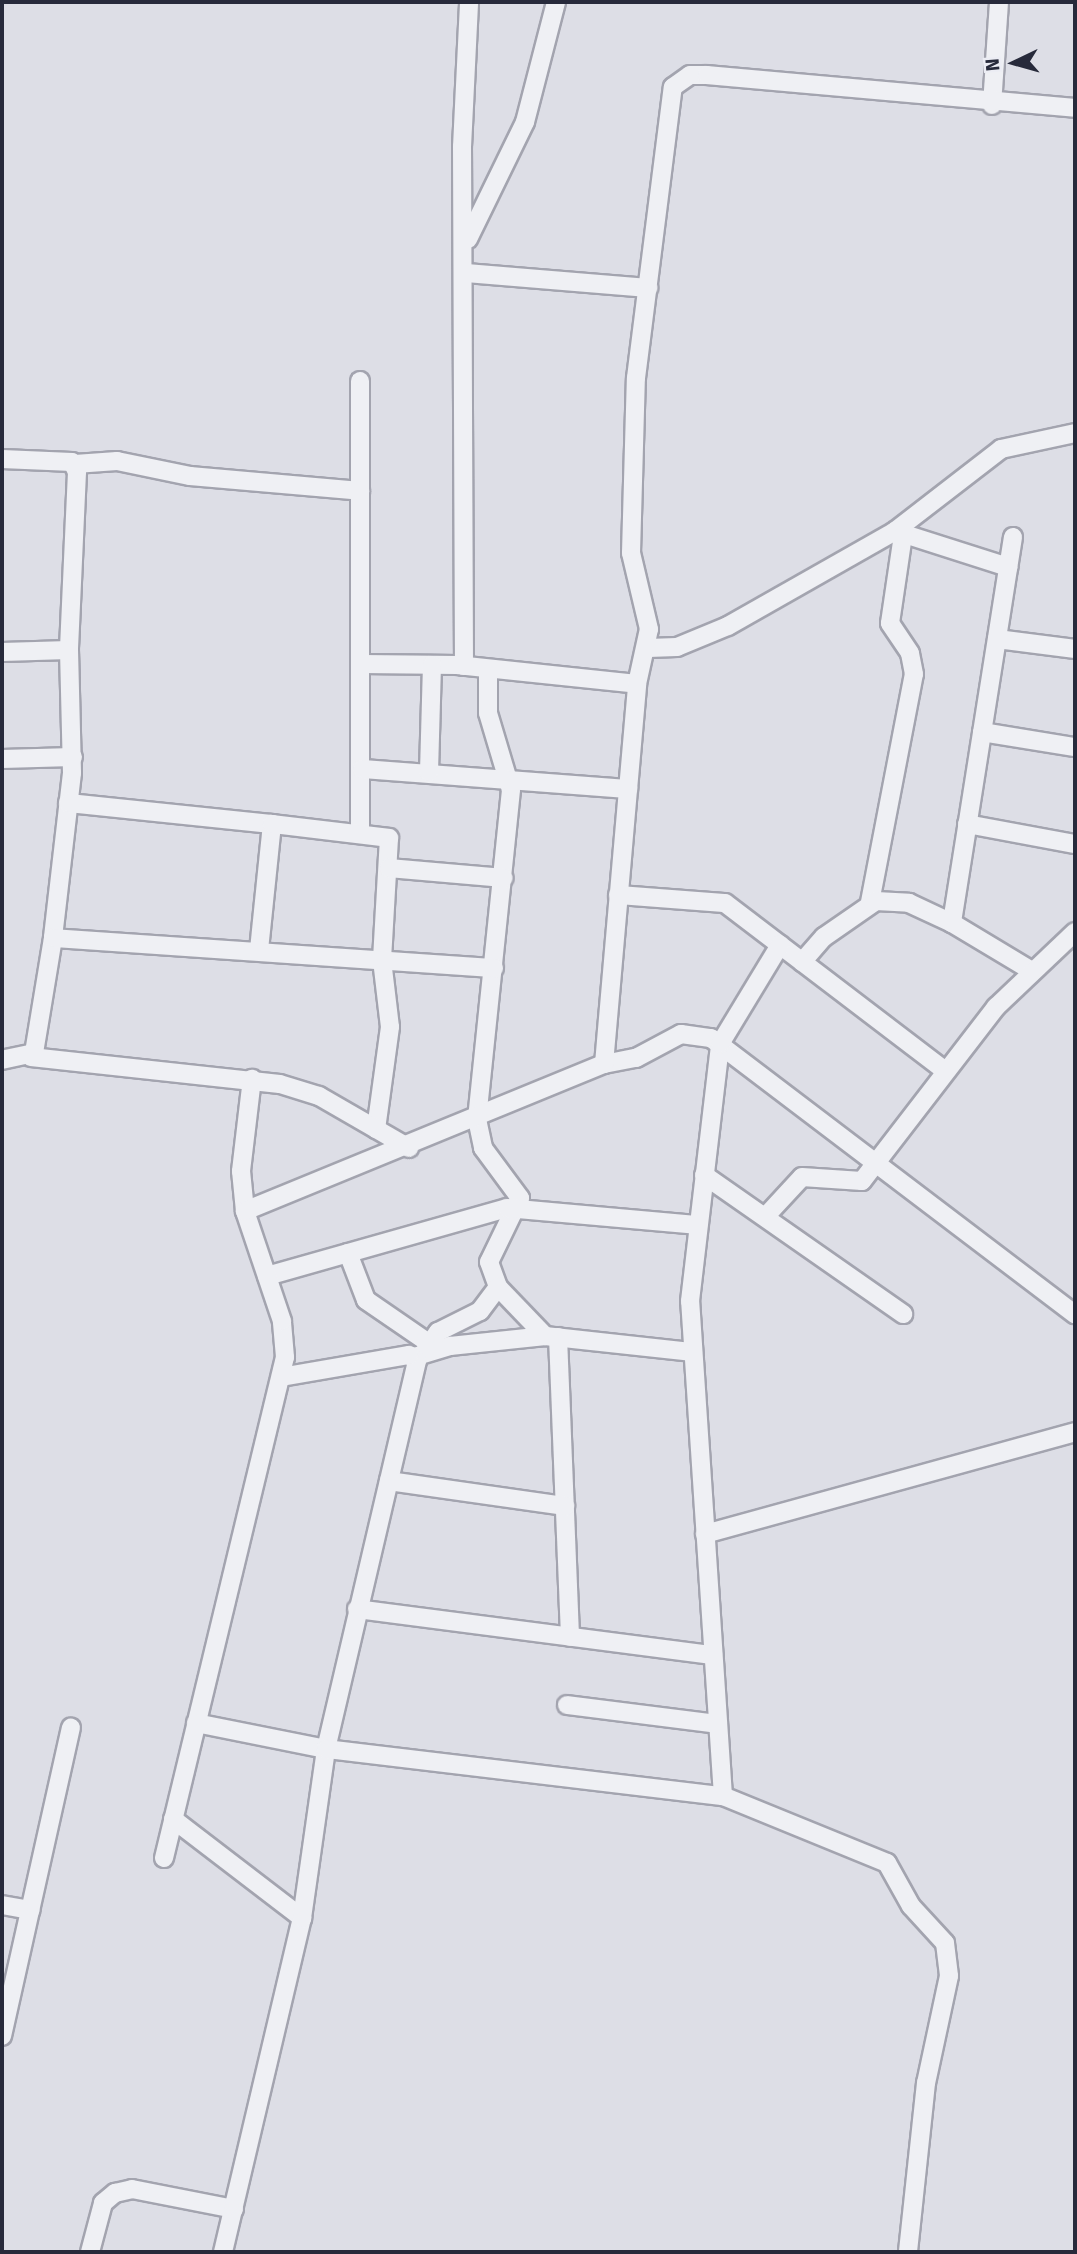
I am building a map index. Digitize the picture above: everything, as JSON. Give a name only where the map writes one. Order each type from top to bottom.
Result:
[{"type":"street","points":[[464,666],[467,242],[462,147],[469,2]]},
{"type":"street","points":[[467,242],[524,122],[556,2]]},
{"type":"street","points":[[992,104],[999,2]]},
{"type":"street","points":[[604,1064],[637,684],[648,648],[648,616],[631,553],[636,379],[669,98],[680,79],[707,75],[992,104],[1075,108]]},
{"type":"street","points":[[466,273],[648,288]]},
{"type":"street","points":[[360,380],[360,834]]},
{"type":"street","points":[[648,648],[703,640],[899,533],[1000,449],[1075,433]]},
{"type":"street","points":[[2,459],[75,464],[117,461],[190,476],[360,491]]},
{"type":"street","points":[[31,1057],[53,938],[73,757],[69,650],[75,464]]},
{"type":"street","points":[[899,533],[1008,567]]},
{"type":"street","points":[[802,962],[870,902],[914,674],[910,653],[890,623],[899,533]]},
{"type":"street","points":[[952,923],[1013,537]]},
{"type":"street","points":[[997,639],[1075,649]]},
{"type":"street","points":[[2,652],[69,650]]},
{"type":"street","points":[[362,664],[464,666],[488,671],[637,684]]},
{"type":"street","points":[[429,772],[432,664]]},
{"type":"street","points":[[488,671],[488,713],[510,777],[504,878],[477,1119],[484,1149],[520,1193],[518,1207],[489,1262],[498,1287],[552,1337],[565,1506],[570,1637]]},
{"type":"street","points":[[982,732],[1075,747]]},
{"type":"street","points":[[2,759],[73,757]]},
{"type":"street","points":[[362,769],[510,777],[628,789]]},
{"type":"street","points":[[68,803],[389,838],[382,960],[390,1027],[376,1129]]},
{"type":"street","points":[[259,950],[272,824]]},
{"type":"street","points":[[967,824],[1075,844]]},
{"type":"street","points":[[389,868],[504,878]]},
{"type":"street","points":[[618,895],[716,900],[780,945],[943,1069]]},
{"type":"street","points":[[870,902],[909,903],[952,923],[1032,971]]},
{"type":"street","points":[[765,1217],[802,1177],[818,1174],[858,1183],[943,1069],[1032,971],[1075,932]]},
{"type":"street","points":[[53,938],[494,968]]},
{"type":"street","points":[[723,1796],[690,1301],[720,1044],[780,945]]},
{"type":"street","points":[[245,1212],[409,1148],[604,1064],[636,1058],[681,1034],[720,1044],[877,1160],[1075,1314]]},
{"type":"street","points":[[2,1060],[31,1057],[252,1079],[319,1096],[409,1148]]},
{"type":"street","points":[[163,1858],[282,1377],[284,1339],[267,1276],[245,1212],[241,1171],[252,1079]]},
{"type":"street","points":[[704,1175],[903,1314]]},
{"type":"street","points":[[267,1276],[518,1207],[698,1225]]},
{"type":"street","points":[[348,1253],[366,1300],[422,1350]]},
{"type":"street","points":[[223,2252],[302,1918],[326,1749],[357,1609],[422,1350],[480,1311],[498,1287]]},
{"type":"street","points":[[282,1377],[422,1350],[552,1337],[693,1352]]},
{"type":"street","points":[[705,1534],[1075,1432]]},
{"type":"street","points":[[389,1481],[565,1506]]},
{"type":"street","points":[[357,1609],[713,1655]]},
{"type":"street","points":[[567,1705],[718,1724]]},
{"type":"street","points":[[197,1723],[326,1749],[723,1796],[887,1863],[911,1906],[944,1943],[949,1976],[926,2083],[908,2252]]},
{"type":"street","points":[[2,2036],[71,1728]]},
{"type":"street","points":[[173,1819],[302,1918]]},
{"type":"street","points":[[2,1905],[31,1910]]},
{"type":"street","points":[[90,2252],[103,2203],[115,2193],[132,2189],[234,2209]]}]
